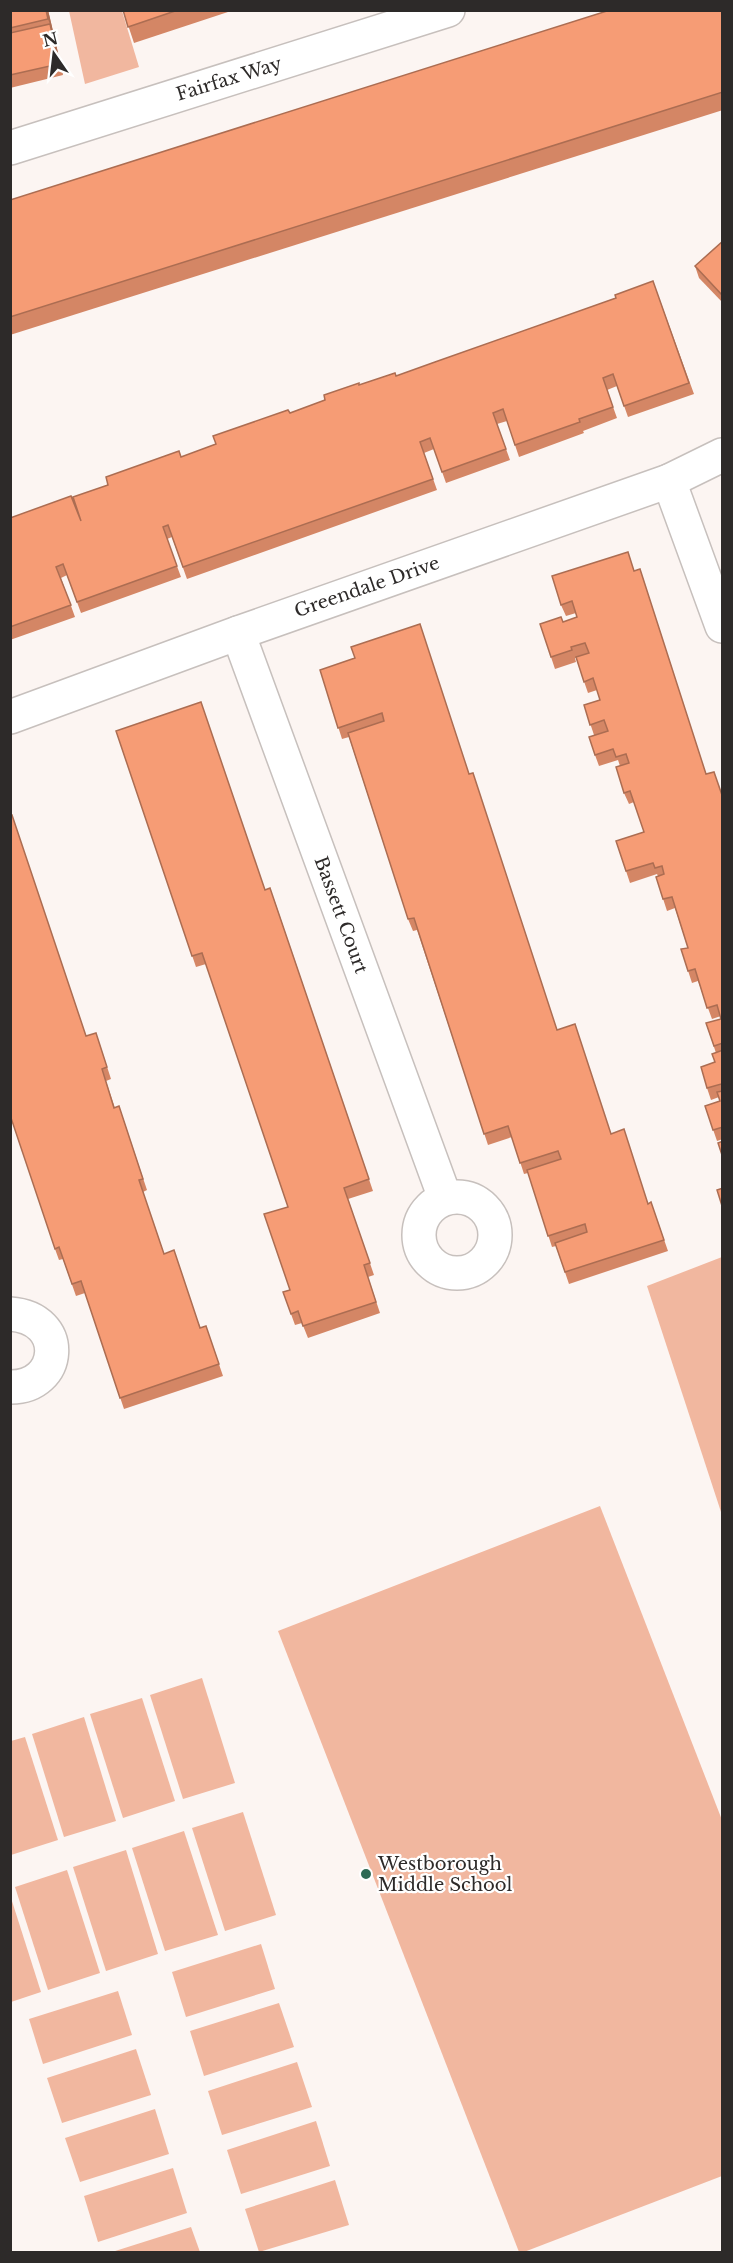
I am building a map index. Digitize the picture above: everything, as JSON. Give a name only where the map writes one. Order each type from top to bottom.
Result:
[{"type":"street","name":"Fairfax Way","points":[[10,148],[448,10]]},
{"type":"street","name":"Greendale Drive","points":[[10,717],[238,633],[669,481],[723,455]]},
{"type":"street","points":[[669,481],[723,626]]},
{"type":"street","name":"Bassett Court","points":[[238,633],[445,1198]]},
{"type":"street","points":[[10,1314],[24,1315],[38,1321],[47,1332],[51,1345],[51,1360],[44,1373],[33,1382],[20,1387],[10,1387]]},
{"type":"shaded area","points":[[69,11],[122,11],[139,67],[85,84]]},
{"type":"shaded area","points":[[722,1257],[722,1515],[647,1286]]},
{"type":"shaded area","points":[[600,1506],[722,1820],[722,2176],[519,2252],[278,1631]]},
{"type":"shaded area","points":[[202,1678],[235,1783],[183,1799],[150,1695]]},
{"type":"shaded area","points":[[142,1698],[175,1801],[123,1818],[90,1714]]},
{"type":"shaded area","points":[[84,1717],[116,1821],[64,1837],[32,1734]]},
{"type":"shaded area","points":[[25,1737],[58,1840],[11,1855],[11,1741]]},
{"type":"shaded area","points":[[243,1812],[276,1915],[225,1931],[192,1828]]},
{"type":"shaded area","points":[[184,1831],[218,1935],[165,1951],[132,1848]]},
{"type":"shaded area","points":[[126,1850],[158,1954],[106,1971],[73,1867]]},
{"type":"shaded area","points":[[67,1870],[100,1973],[48,1990],[15,1887]]},
{"type":"shaded area","points":[[11,1898],[41,1992],[10,2002]]},
{"type":"shaded area","points":[[261,1944],[275,1989],[186,2017],[172,1972]]},
{"type":"shaded area","points":[[118,1991],[132,2035],[43,2064],[29,2019]]},
{"type":"shaded area","points":[[279,2003],[294,2047],[204,2076],[190,2031]]},
{"type":"shaded area","points":[[136,2049],[151,2095],[62,2123],[47,2078]]},
{"type":"shaded area","points":[[297,2062],[312,2107],[222,2135],[208,2091]]},
{"type":"shaded area","points":[[155,2109],[169,2154],[80,2182],[65,2138]]},
{"type":"shaded area","points":[[316,2121],[330,2166],[241,2194],[227,2150]]},
{"type":"shaded area","points":[[173,2168],[187,2213],[98,2242],[84,2196]]},
{"type":"shaded area","points":[[335,2180],[349,2225],[259,2252],[245,2209]]},
{"type":"shaded area","points":[[191,2227],[200,2252],[112,2252]]},
{"type":"building","points":[[10,10],[46,10],[48,19],[10,28]]},
{"type":"building","points":[[123,10],[178,10],[128,27]]},
{"type":"building","points":[[610,10],[723,10],[723,92],[10,317],[10,200]]},
{"type":"building","points":[[50,24],[59,64],[10,75],[10,33]]},
{"type":"building","points":[[723,241],[723,296],[695,266]]},
{"type":"building","points":[[653,281],[689,383],[624,406],[613,374],[603,378],[613,407],[579,419],[580,422],[515,445],[503,409],[493,413],[506,449],[442,472],[430,438],[420,442],[433,479],[183,567],[168,525],[163,527],[177,566],[77,602],[63,564],[56,567],[71,605],[10,627],[10,518],[71,496],[81,521],[73,497],[108,485],[106,477],[179,451],[181,457],[216,444],[213,436],[288,410],[290,413],[325,400],[324,395],[359,383],[359,385],[395,373],[396,376],[616,298],[615,295]]},
{"type":"building","points":[[628,552],[634,571],[640,569],[706,774],[714,772],[723,798],[723,1043],[714,1046],[706,1023],[721,1019],[717,1005],[707,1008],[695,969],[688,971],[681,949],[688,948],[672,897],[663,899],[656,877],[664,874],[662,866],[655,868],[653,863],[626,871],[616,841],[644,832],[630,791],[624,793],[616,767],[629,763],[626,754],[616,757],[613,749],[595,755],[589,737],[608,731],[604,720],[590,725],[584,705],[600,700],[593,678],[584,682],[576,657],[589,653],[585,643],[551,657],[540,624],[561,617],[563,622],[577,617],[572,601],[561,605],[552,576]]},
{"type":"building","points":[[420,624],[469,774],[473,773],[557,1030],[575,1024],[611,1134],[624,1129],[648,1204],[651,1202],[664,1240],[565,1272],[555,1243],[587,1232],[585,1224],[548,1236],[527,1170],[561,1159],[558,1151],[520,1163],[508,1126],[484,1134],[414,918],[408,919],[348,733],[384,721],[382,713],[338,728],[320,670],[355,658],[351,647]]},
{"type":"building","points":[[201,702],[265,890],[270,888],[369,1179],[344,1188],[370,1263],[364,1265],[376,1302],[303,1326],[298,1311],[291,1314],[283,1292],[290,1290],[264,1214],[288,1207],[202,953],[192,956],[116,731]]},
{"type":"building","points":[[12,815],[86,1036],[96,1033],[107,1067],[102,1069],[114,1108],[119,1106],[143,1179],[139,1180],[164,1254],[174,1250],[200,1328],[206,1326],[219,1364],[120,1398],[81,1281],[72,1284],[59,1247],[55,1249],[10,1115],[10,816]]},
{"type":"building","points":[[723,1050],[723,1087],[721,1084],[707,1088],[701,1067],[715,1062],[712,1054]]},
{"type":"building","points":[[723,1091],[723,1127],[713,1130],[705,1106],[720,1101],[717,1092]]},
{"type":"building","points":[[723,1141],[723,1158],[718,1143]]},
{"type":"building","points":[[723,1188],[723,1209],[717,1190]]},
{"type":"place","name":"Westborough Middle School","points":[[366,1874]]}]
